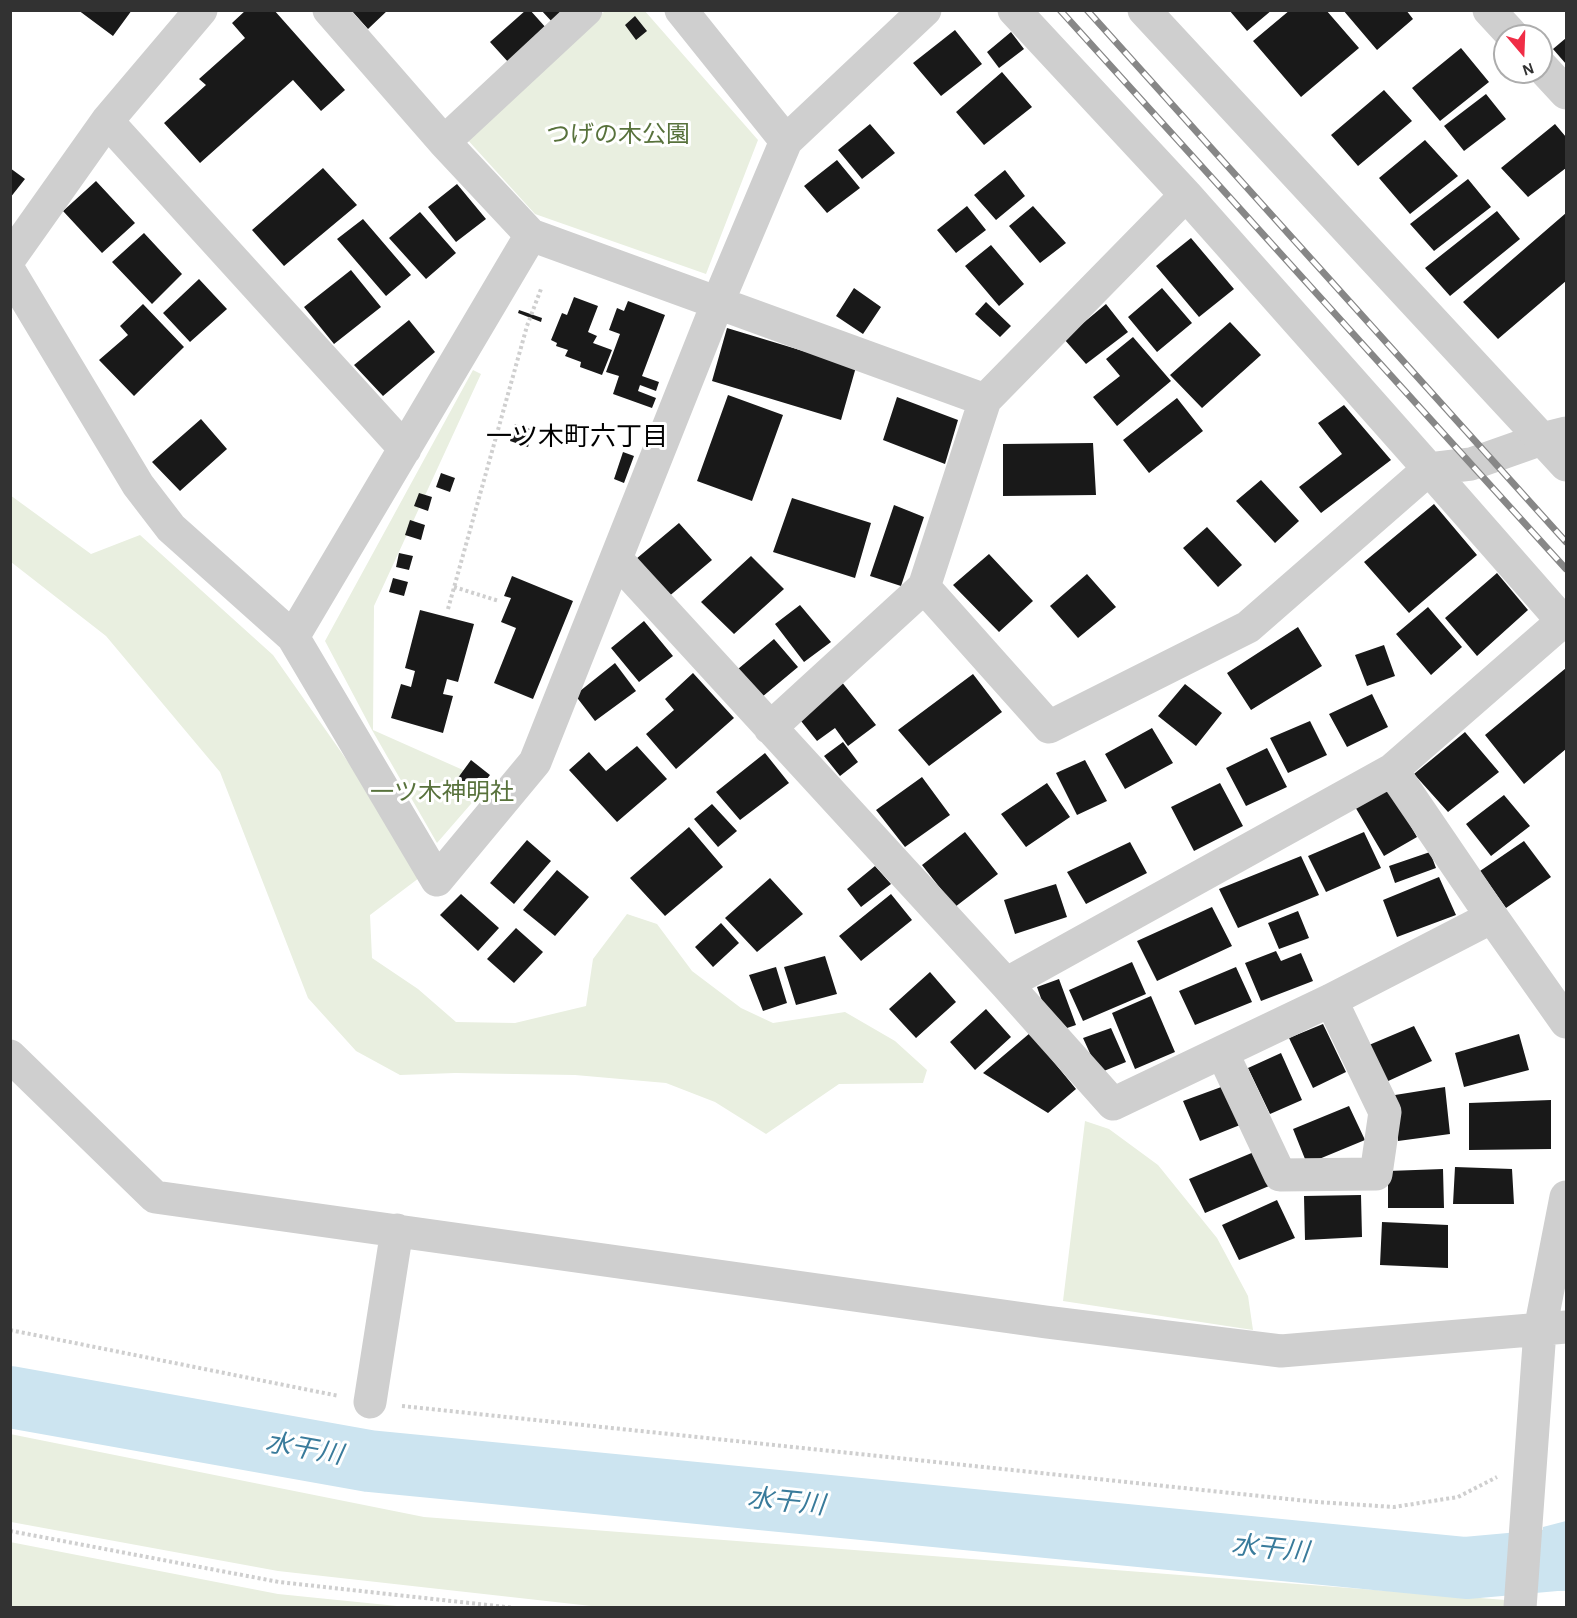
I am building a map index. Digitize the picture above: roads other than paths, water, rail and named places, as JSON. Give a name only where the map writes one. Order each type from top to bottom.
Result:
[{"type":"street","points":[[10,258],[107,121],[201,10]]},
{"type":"street","points":[[329,10],[444,142],[545,239],[985,400]]},
{"type":"street","points":[[444,142],[586,10]]},
{"type":"street","points":[[681,10],[786,141]]},
{"type":"street","points":[[10,272],[138,485],[171,528],[293,637],[437,880],[535,762],[718,302],[786,141],[925,10]]},
{"type":"street","points":[[1006,984],[1392,770],[1565,623],[1186,195],[1014,10]]},
{"type":"street","points":[[1144,10],[1554,436],[1566,465]]},
{"type":"street","points":[[1489,10],[1502,24]]},
{"type":"street","points":[[1553,79],[1566,93]]},
{"type":"street","points":[[107,121],[405,449]]},
{"type":"street","points":[[770,728],[924,587],[985,400],[1186,195]]},
{"type":"street","points":[[293,637],[405,449],[545,239]]},
{"type":"street","points":[[924,587],[1049,727],[1248,627],[1429,469],[1471,464],[1554,436]]},
{"type":"street","points":[[616,559],[1113,1104],[1331,1000],[1492,917]]},
{"type":"street","points":[[1392,770],[1566,1022]]},
{"type":"street","points":[[1222,1052],[1280,1175],[1376,1174],[1385,1112],[1331,1000]]},
{"type":"street","points":[[10,1056],[155,1197],[1046,1322],[1281,1351],[1553,1329]]},
{"type":"street","points":[[1520,1608],[1530,1466],[1553,1329],[1566,1197]]},
{"type":"street","points":[[370,1402],[397,1230]]},
{"type":"water","points":[[1566,1521],[1566,1591],[1537,1590],[1543,1527]]},
{"type":"waterway","name":"水干川","points":[[10,1397],[369,1461],[1466,1568],[1566,1559]]},
{"type":"railway","points":[[1060,10],[1566,569]]},
{"type":"railway","points":[[1087,10],[1566,542]]},
{"type":"district","name":"一ツ木町六丁目","points":[[577,437]]},
{"type":"park label","name":"つげの木公園","points":[[618,135]]},
{"type":"park label","name":"一ツ木神明社","points":[[442,793]]}]
